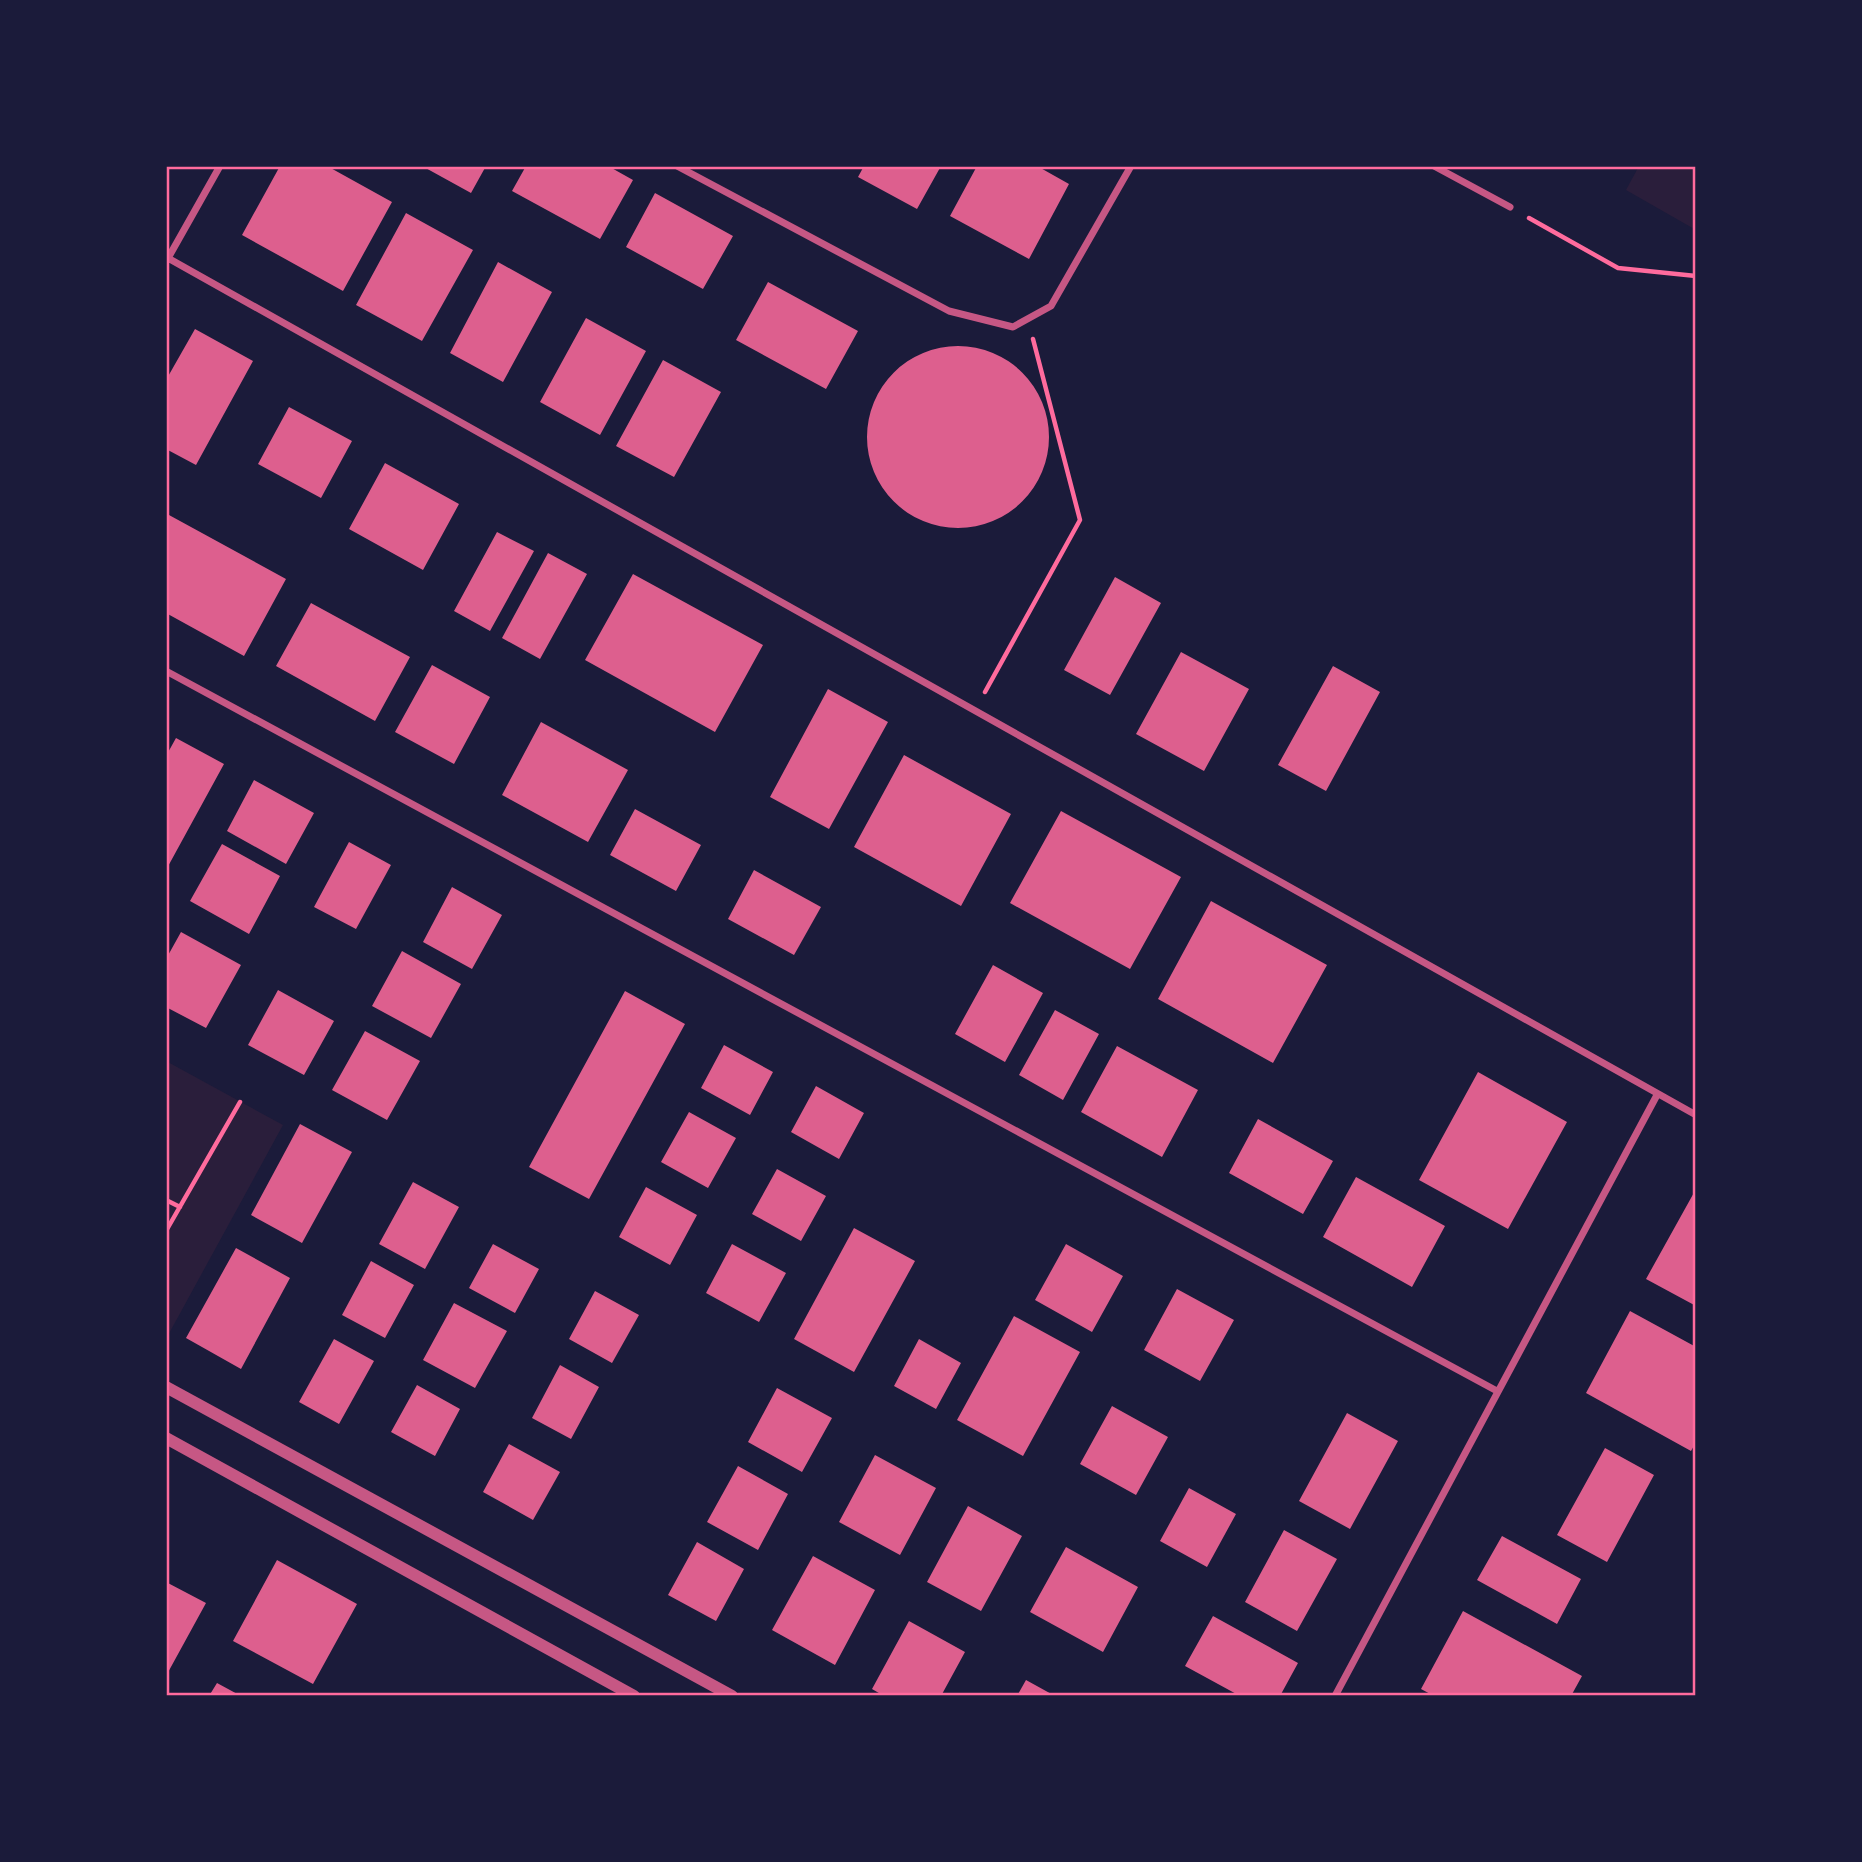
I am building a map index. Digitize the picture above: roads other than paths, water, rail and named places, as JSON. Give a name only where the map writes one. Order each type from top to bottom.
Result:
[{"type":"street","points":[[220,166],[167,258],[1696,1115]]},
{"type":"street","points":[[677,166],[949,311],[1013,327],[1051,306],[1131,166]]},
{"type":"street","points":[[1434,166],[1510,207]]},
{"type":"street","points":[[166,671],[1497,1391]]},
{"type":"street","points":[[1335,1696],[1657,1095]]},
{"type":"street","points":[[166,1387],[732,1696]]},
{"type":"street","points":[[166,1438],[634,1696]]}]
